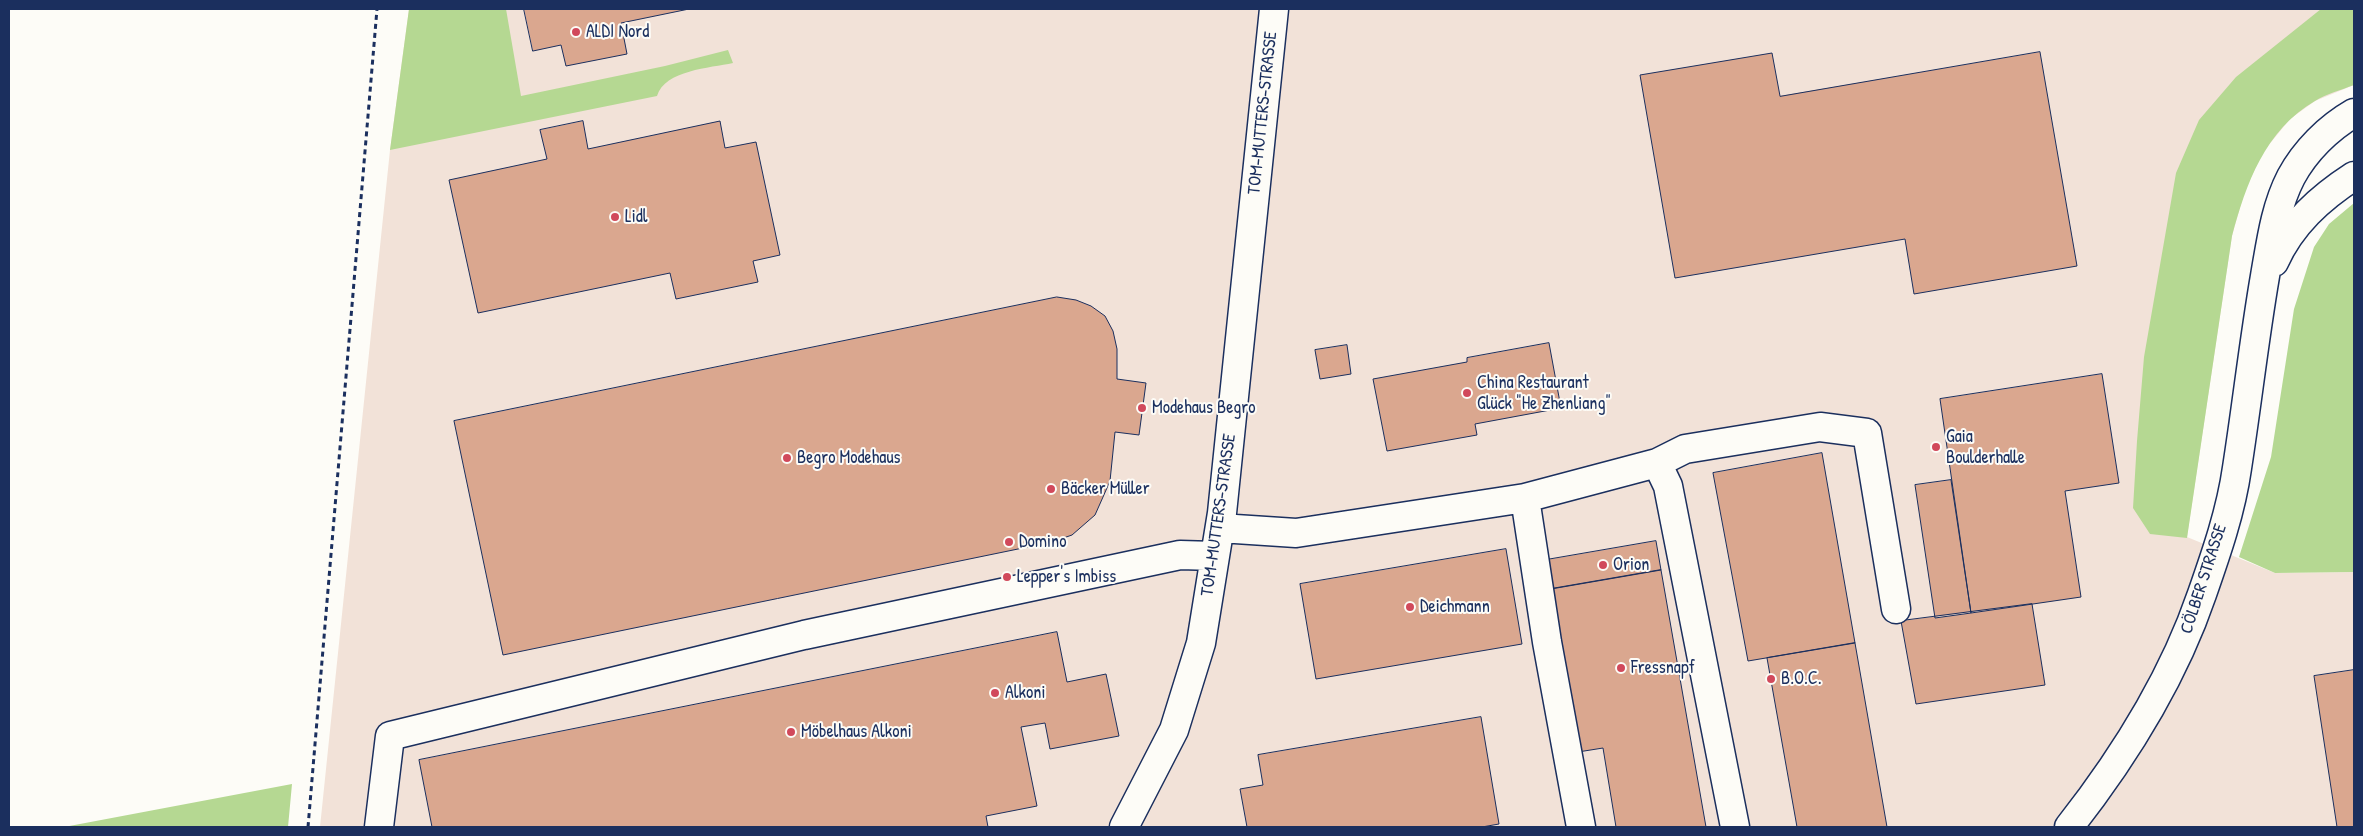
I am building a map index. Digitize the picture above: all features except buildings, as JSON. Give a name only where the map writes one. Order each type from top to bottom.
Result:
[{"type":"street","name":"TOM-MUTTERS-STRASSE","points":[[1124,827],[1174,730],[1200,643],[1216,556],[1274,9]]},
{"type":"street","name":"CÖLBER STRASSE","points":[[2069,827],[2130,742],[2183,643],[2202,595],[2219,541],[2237,472],[2260,301],[2274,224],[2281,199],[2292,176],[2306,154],[2323,136],[2354,113]]},
{"type":"street","name":"CÖLBER STRASSE","points":[[2260,301],[2279,251],[2293,229],[2311,208],[2354,176]]},
{"type":"street","points":[[1220,528],[1296,533],[1525,498],[1658,462],[1685,449],[1820,427],[1867,433],[1896,609]]},
{"type":"street","points":[[1658,462],[1668,486],[1735,827]]},
{"type":"street","points":[[1525,498],[1547,642],[1582,827]]},
{"type":"street","points":[[380,827],[390,736],[804,635],[1180,555],[1216,556]]},
{"type":"path","points":[[308,827],[377,9]]},
{"type":"shaded area","points":[[409,9],[2326,9],[2354,85],[2315,101],[2290,119],[2263,152],[2245,190],[2232,236],[2187,537],[2275,573],[2354,572],[2354,827],[320,827],[390,150]]},
{"type":"green space","points":[[409,9],[506,9],[521,96],[665,66],[728,50],[733,63],[678,75],[662,87],[657,96],[390,150]]},
{"type":"green space","points":[[2321,9],[2354,9],[2354,85],[2319,99],[2298,113],[2270,143],[2251,178],[2232,236],[2187,538],[2150,534],[2133,508],[2137,441],[2144,357],[2176,173],[2199,120],[2236,77]]},
{"type":"green space","points":[[2354,203],[2354,572],[2275,573],[2239,557],[2271,457],[2294,309],[2314,247],[2329,224]]},
{"type":"green space","points":[[292,784],[288,827],[64,827]]},
{"type":"place","name":"ALDI Nord","points":[[576,32]]},
{"type":"place","name":"Lidl","points":[[615,217]]},
{"type":"place","name":"China Restaurant Glück \"He Zhenliang\"","points":[[1467,393]]},
{"type":"place","name":"Modehaus Begro","points":[[1142,408]]},
{"type":"place","name":"Gaia Boulderhalle","points":[[1936,447]]},
{"type":"place","name":"Begro Modehaus","points":[[787,458]]},
{"type":"place","name":"Bäcker Müller","points":[[1051,489]]},
{"type":"place","name":"Domino","points":[[1009,542]]},
{"type":"place","name":"Orion","points":[[1603,565]]},
{"type":"place","name":"Lepper's Imbiss","points":[[1007,577]]},
{"type":"place","name":"Deichmann","points":[[1410,607]]},
{"type":"place","name":"Fressnapf","points":[[1621,668]]},
{"type":"place","name":"B.O.C.","points":[[1771,679]]},
{"type":"place","name":"Alkoni","points":[[995,693]]},
{"type":"place","name":"Möbelhaus Alkoni","points":[[791,732]]}]
